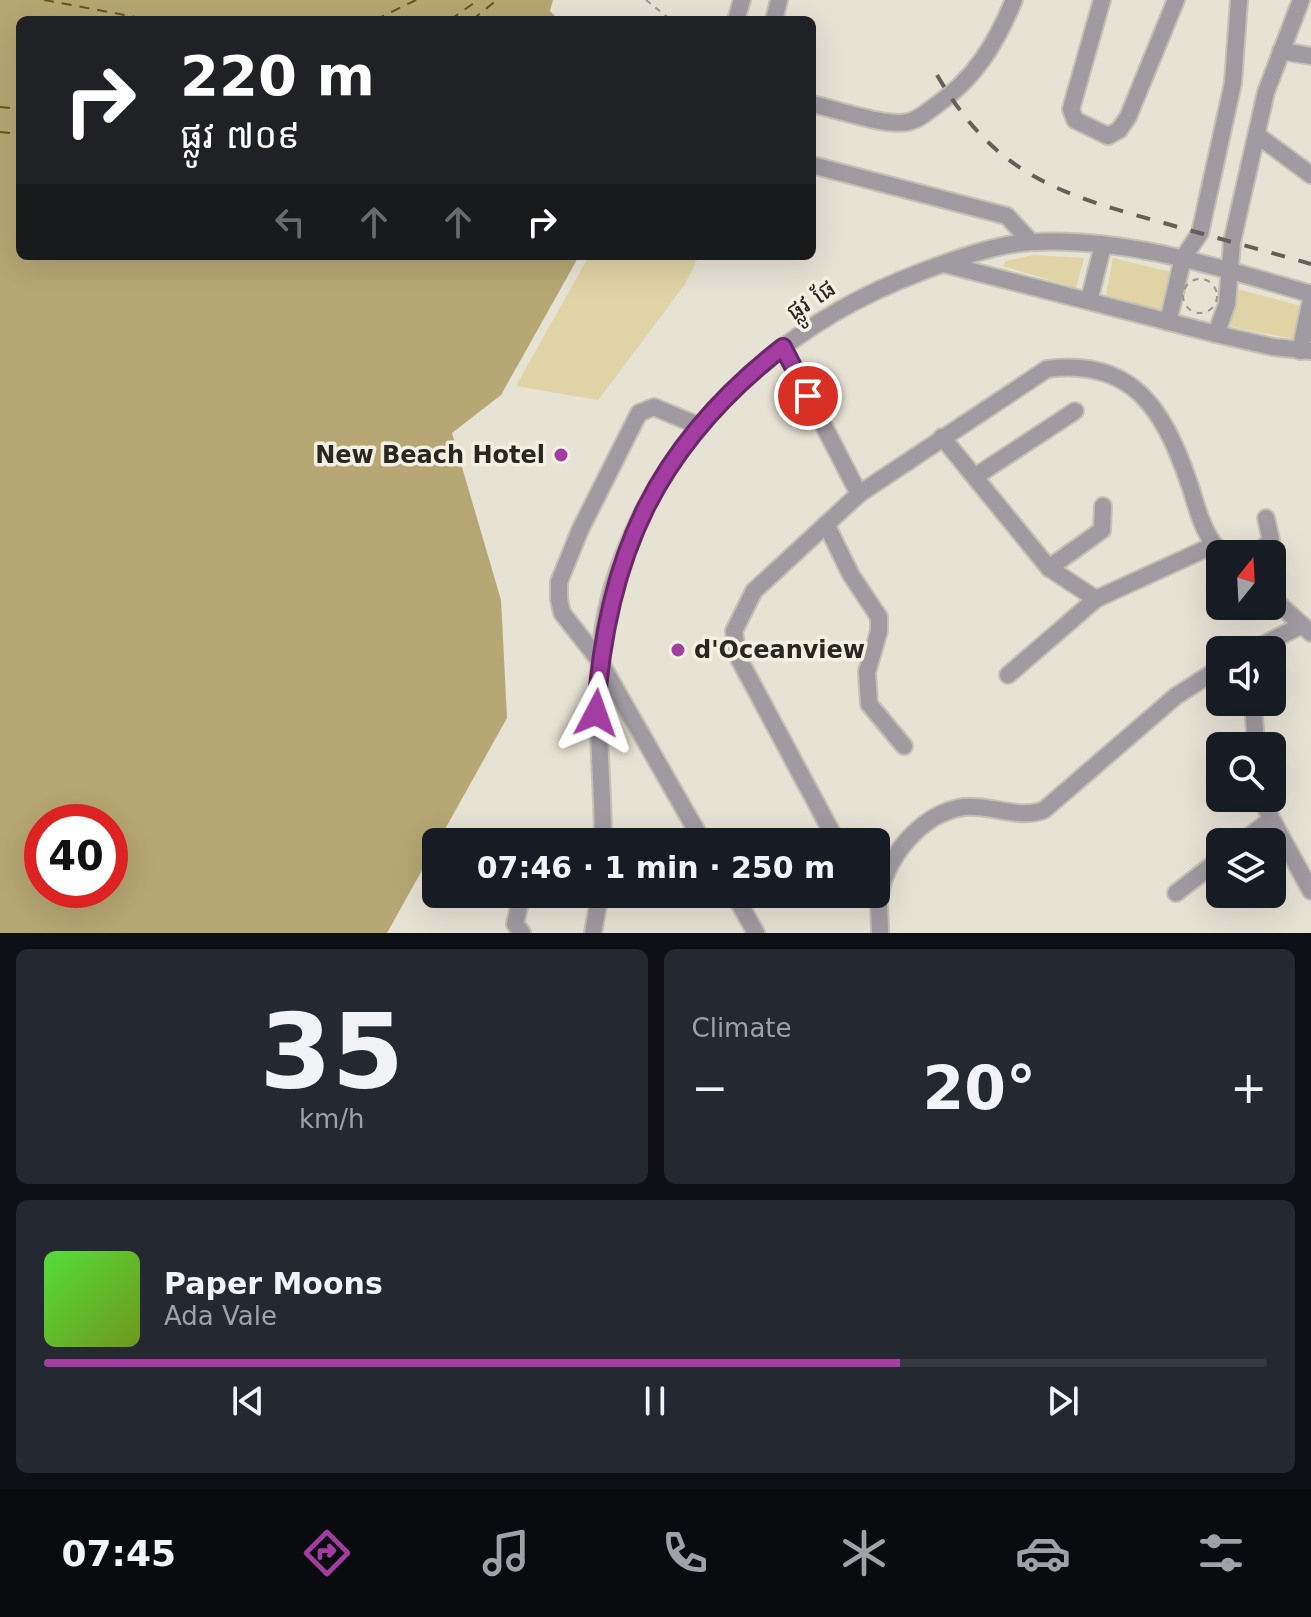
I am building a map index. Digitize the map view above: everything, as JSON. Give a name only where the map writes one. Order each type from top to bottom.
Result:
[{"type":"street","points":[[816,105],[896,123],[917,118],[950,96],[977,69],[998,40],[1014,0]]},
{"type":"street","points":[[1102,0],[1071,109],[1075,120],[1108,136],[1119,130],[1128,117],[1176,0]]},
{"type":"street","points":[[1168,322],[1183,258],[1200,233],[1233,83],[1239,0]]},
{"type":"street","points":[[1216,334],[1227,304],[1232,242],[1266,92],[1301,0]]},
{"type":"street","points":[[1281,51],[1311,56]]},
{"type":"street","points":[[1257,135],[1311,175]]},
{"type":"street","points":[[816,166],[1007,216],[1031,242]]},
{"type":"street","name":"ផ្លូវ ផែ","points":[[602,828],[596,713],[599,660],[612,589],[663,476],[697,425],[747,374],[854,301],[943,264],[1031,242],[1103,245],[1183,258],[1311,294]]},
{"type":"street","points":[[1089,301],[1103,245]]},
{"type":"street","points":[[943,264],[1216,334],[1306,351],[1311,300]]},
{"type":"street","points":[[783,347],[859,494]]},
{"type":"street","points":[[830,828],[738,657],[734,631],[754,591],[859,494],[1047,369],[1079,365],[1108,371],[1141,394],[1171,434],[1206,534],[1211,540]]},
{"type":"street","points":[[695,828],[599,660],[562,613],[559,582],[580,530],[639,413],[654,407],[697,425]]},
{"type":"street","points":[[976,476],[1075,411]]},
{"type":"street","points":[[942,437],[1049,568],[1096,599]]},
{"type":"street","points":[[1049,568],[1102,530],[1103,506]]},
{"type":"street","points":[[1266,518],[1271,540]]},
{"type":"street","points":[[826,524],[851,575],[879,617],[879,631],[867,672],[869,704],[904,746]]},
{"type":"street","points":[[1008,675],[1096,599],[1206,555]]},
{"type":"street","points":[[1286,610],[1307,629],[1286,637]]},
{"type":"street","points":[[890,866],[906,841],[934,816],[965,807],[1025,813],[1044,810],[1176,696],[1206,677]]},
{"type":"street","points":[[596,713],[610,703],[625,708]]},
{"type":"street","points":[[1266,812],[1311,891]]},
{"type":"street","points":[[1260,828],[1270,820]]},
{"type":"street","points":[[1176,893],[1206,870]]},
{"type":"street","points":[[519,908],[515,924],[522,933]]},
{"type":"street","points":[[593,933],[597,908]]},
{"type":"street","points":[[742,908],[756,933]]},
{"type":"street","points":[[877,908],[880,933]]},
{"type":"path","points":[[646,0],[666,16]]},
{"type":"path","points":[[1197,279],[1214,285],[1218,297],[1212,309],[1200,314],[1189,310],[1182,298],[1186,286],[1197,279]]},
{"type":"shaded area","points":[[0,0],[553,0],[550,11],[555,16],[16,16],[16,260],[577,260],[501,395],[452,433],[501,600],[507,718],[446,828],[422,828],[422,870],[387,933],[0,933]]},
{"type":"shaded area","points":[[1034,255],[1084,258],[1076,288],[1003,266],[1006,261]]},
{"type":"shaded area","points":[[1113,258],[1170,272],[1162,312],[1106,295]]},
{"type":"shaded area","points":[[587,260],[697,260],[685,284],[598,400],[516,386]]},
{"type":"shaded area","points":[[1237,289],[1301,306],[1294,339],[1227,326]]},
{"type":"ferry route","points":[[44,0],[130,16]]},
{"type":"ferry route","points":[[383,16],[416,0]]},
{"type":"ferry route","points":[[456,16],[478,0]]},
{"type":"ferry route","points":[[477,16],[497,0]]},
{"type":"ferry route","points":[[0,107],[16,109]]},
{"type":"ferry route","points":[[0,132],[16,134]]},
{"type":"railway","points":[[937,75],[959,109],[982,136],[1033,176],[1092,202],[1311,264]]},
{"type":"place","name":"New Beach Hotel","points":[[561,455]]},
{"type":"place","name":"d'Oceanview","points":[[678,650]]},
{"type":"route","points":[[596,713],[599,660],[612,589],[644,510],[681,447],[697,425],[747,374],[783,347],[808,396]]}]
